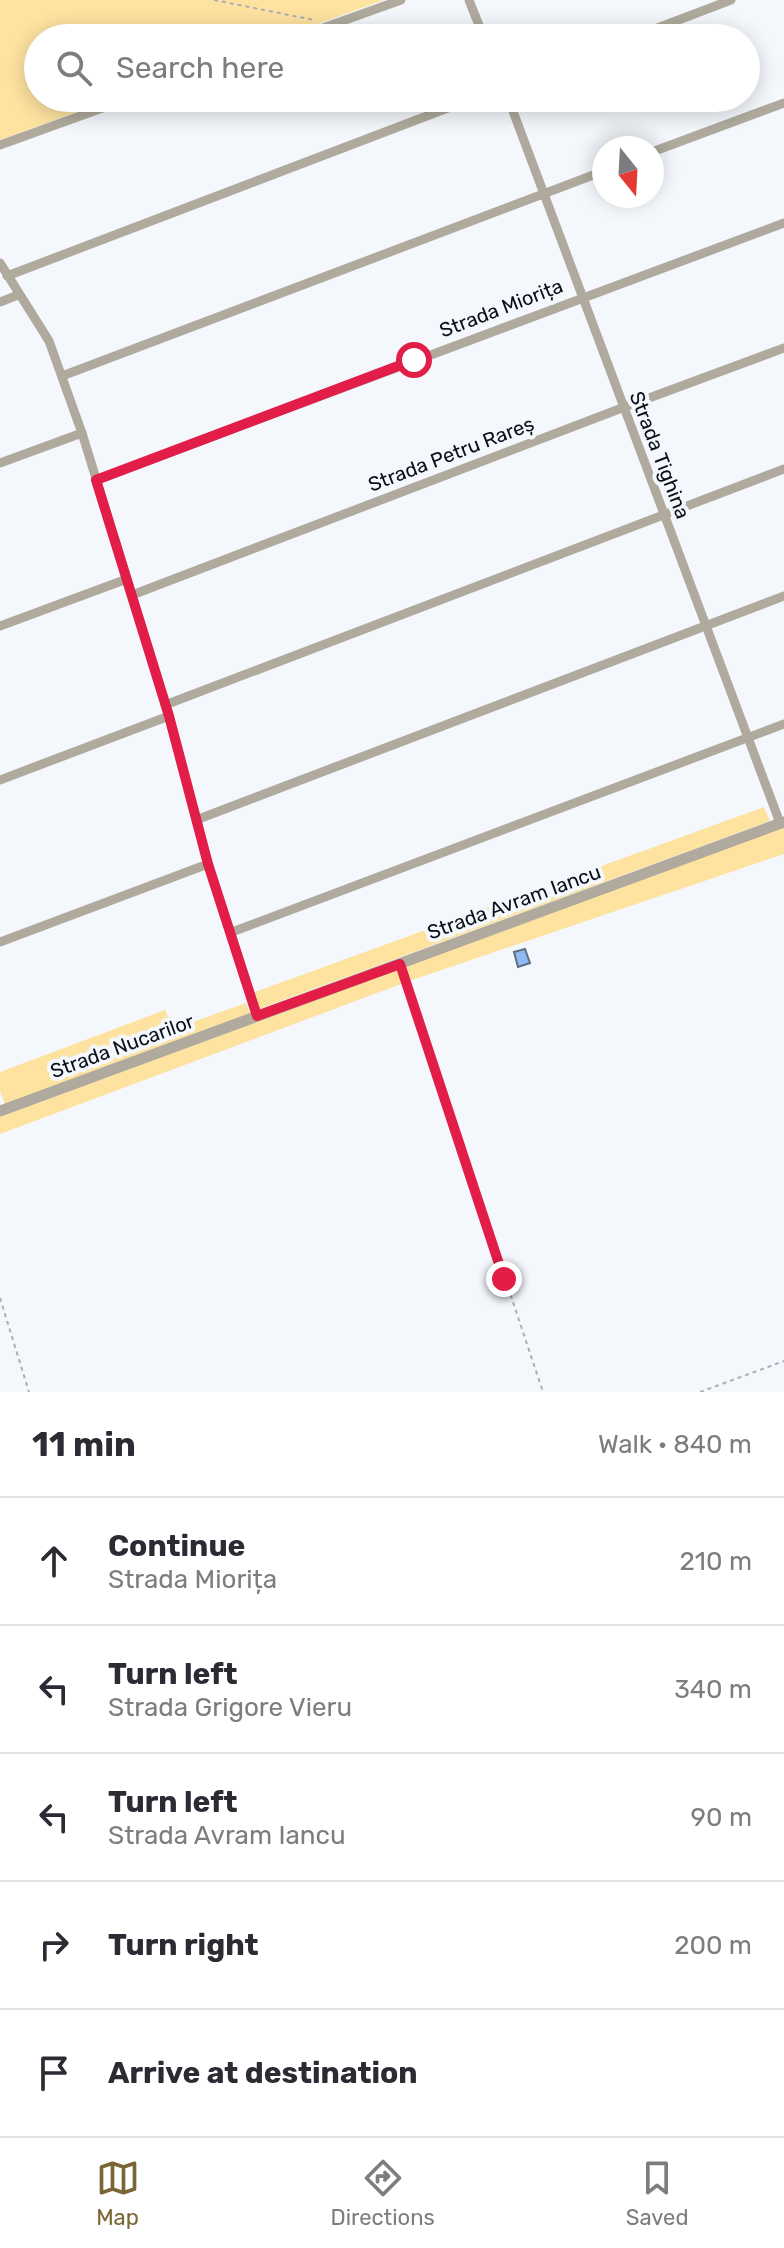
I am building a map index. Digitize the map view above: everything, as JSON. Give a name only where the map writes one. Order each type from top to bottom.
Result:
[{"type":"street","points":[[337,23],[401,0]]},
{"type":"street","points":[[469,0],[478,24]]},
{"type":"street","points":[[668,24],[731,0]]},
{"type":"street","points":[[760,112],[784,103]]},
{"type":"street","points":[[0,145],[91,112]]},
{"type":"street","points":[[7,276],[437,112]]},
{"type":"street","name":"Strada Tighina","points":[[513,112],[622,408],[782,823]]},
{"type":"street","points":[[664,148],[760,112]]},
{"type":"street","points":[[62,376],[592,175]]},
{"type":"street","name":"Strada Miorița","points":[[96,480],[784,223]]},
{"type":"street","points":[[0,263],[49,341],[82,433],[169,716],[208,864],[257,1016]]},
{"type":"street","points":[[0,302],[18,295]]},
{"type":"street","name":"Strada Petru Rareș","points":[[132,595],[784,348]]},
{"type":"street","points":[[0,463],[82,433]]},
{"type":"street","points":[[165,705],[784,469]]},
{"type":"street","points":[[0,626],[127,579]]},
{"type":"street","points":[[196,820],[784,596]]},
{"type":"street","points":[[0,780],[169,716]]},
{"type":"street","points":[[232,932],[784,724]]},
{"type":"street","name":"Strada Avram Iancu","points":[[257,1016],[782,823]]},
{"type":"street","points":[[0,942],[208,864]]},
{"type":"street","name":"Strada Nucarilor","points":[[0,1111],[257,1016]]},
{"type":"path","points":[[214,0],[298,19],[337,23]]},
{"type":"path","points":[[400,964],[543,1392]]},
{"type":"path","points":[[0,1298],[29,1392]]},
{"type":"path","points":[[700,1392],[784,1361]]},
{"type":"shaded area","points":[[0,0],[384,0],[318,24],[24,24],[24,112],[77,112],[0,140]]},
{"type":"shaded area","points":[[764,807],[770,821],[259,1009],[255,992]]},
{"type":"shaded area","points":[[784,827],[784,854],[409,981],[0,1134],[0,1117]]},
{"type":"shaded area","points":[[246,1003],[250,1013],[5,1104],[0,1091],[0,1072],[165,1010],[173,1029]]},
{"type":"building","points":[[525,949],[530,963],[518,967],[514,952]]},
{"type":"route","points":[[414,360],[96,480],[169,716],[208,864],[257,1016],[400,964],[504,1279]]}]
